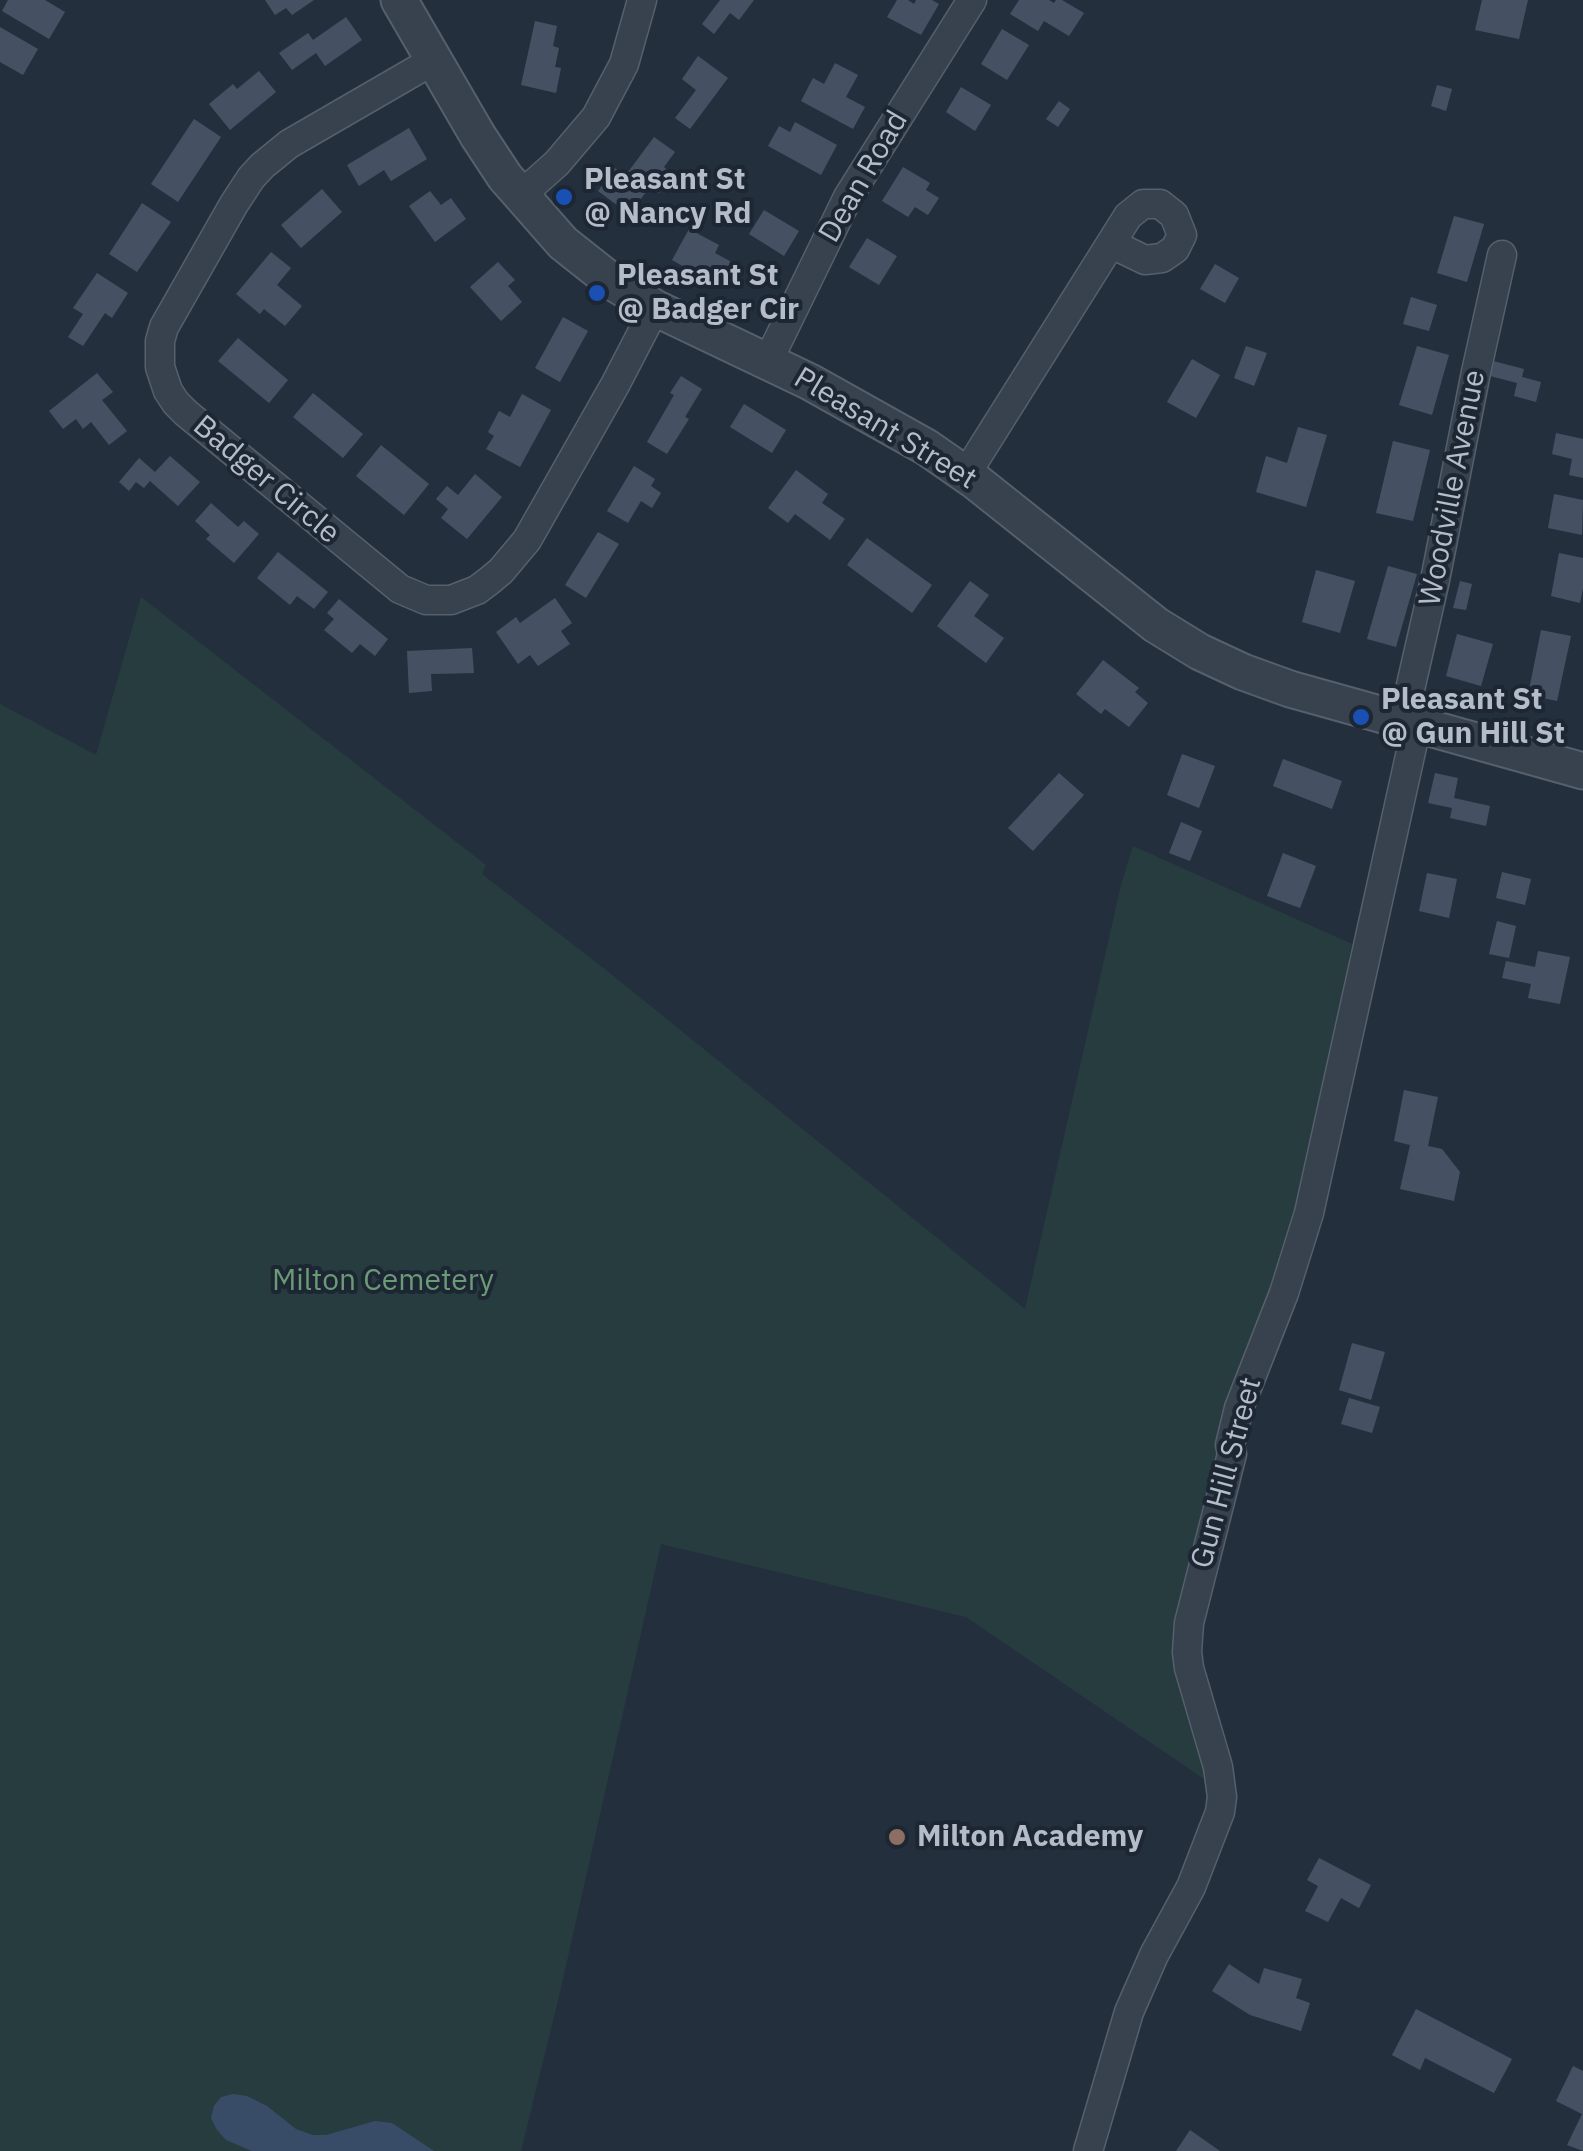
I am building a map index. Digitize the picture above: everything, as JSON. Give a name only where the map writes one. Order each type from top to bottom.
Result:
[{"type":"street","name":"Pleasant Street","points":[[399,0],[478,136],[520,196],[578,256],[611,281],[656,308],[768,361],[901,432],[966,474],[1156,625],[1189,645],[1266,681],[1583,771]]},
{"type":"street","points":[[520,196],[557,164],[596,117],[624,64],[642,0]]},
{"type":"street","name":"Dean Road","points":[[768,361],[848,196],[972,0]]},
{"type":"street","name":"Badger Circle","points":[[434,60],[289,144],[251,178],[160,340],[160,367],[168,391],[186,414],[400,589],[426,600],[451,600],[490,581],[527,540],[656,308]]},
{"type":"street","points":[[966,474],[1112,244]]},
{"type":"street","name":"Woodville Avenue","points":[[1410,722],[1476,372],[1502,256]]},
{"type":"street","name":"Gun Hill Street","points":[[1088,2151],[1129,2012],[1154,1954],[1192,1887],[1220,1812],[1218,1767],[1186,1652],[1189,1623],[1232,1454],[1230,1444],[1239,1408],[1284,1293],[1309,1214],[1410,722]]},
{"type":"green space","name":"Milton Cemetery","points":[[141,597],[486,865],[482,874],[1025,1309],[1133,846],[1352,944],[1304,1184],[1280,1278],[1230,1402],[1188,1583],[1210,1783],[966,1617],[661,1544],[521,2151],[0,2151],[0,704],[96,755]]},
{"type":"water","points":[[233,2094],[267,2106],[296,2129],[313,2135],[375,2121],[392,2123],[434,2151],[252,2151],[226,2140],[211,2118],[221,2097]]},
{"type":"building","points":[[8,0],[45,0],[65,12],[49,39],[2,11]]},
{"type":"building","points":[[265,0],[314,0],[292,15],[286,8],[275,15]]},
{"type":"building","points":[[720,0],[754,0],[739,20],[730,13],[714,34],[702,24]]},
{"type":"building","points":[[897,0],[914,4],[916,0],[932,0],[939,4],[921,35],[887,17]]},
{"type":"building","points":[[1019,0],[1062,0],[1084,13],[1069,36],[1044,21],[1038,31],[1010,14]]},
{"type":"building","points":[[1482,0],[1528,0],[1519,39],[1475,30]]},
{"type":"building","points":[[346,17],[362,40],[325,66],[316,53],[292,70],[279,53],[308,33],[313,40]]},
{"type":"building","points":[[535,21],[557,26],[553,46],[559,48],[555,67],[561,68],[556,93],[521,85]]},
{"type":"building","points":[[0,27],[38,49],[23,75],[0,62]]},
{"type":"building","points":[[1002,29],[1029,45],[1007,80],[981,64]]},
{"type":"building","points":[[698,56],[728,78],[690,129],[675,118],[696,90],[682,79]]},
{"type":"building","points":[[835,63],[858,75],[846,97],[865,107],[853,129],[801,101],[813,78],[824,84]]},
{"type":"building","points":[[259,71],[276,92],[230,130],[209,104],[233,84],[237,89]]},
{"type":"building","points":[[1437,85],[1452,89],[1446,111],[1431,106]]},
{"type":"building","points":[[961,87],[991,105],[975,131],[946,112]]},
{"type":"building","points":[[1059,101],[1070,109],[1058,127],[1046,119]]},
{"type":"building","points":[[194,119],[221,137],[178,202],[151,184]]},
{"type":"building","points":[[795,122],[837,145],[821,175],[768,146],[779,126],[790,132]]},
{"type":"building","points":[[409,128],[427,159],[391,181],[384,170],[359,186],[347,165]]},
{"type":"building","points":[[654,137],[675,152],[664,167],[673,175],[659,193],[650,187],[629,214],[598,191],[615,168],[625,176]]},
{"type":"building","points":[[903,167],[930,183],[926,190],[939,198],[928,215],[915,207],[908,217],[882,201]]},
{"type":"building","points":[[322,189],[342,212],[301,248],[281,225]]},
{"type":"building","points":[[430,191],[441,205],[451,198],[466,219],[435,242],[409,206]]},
{"type":"building","points":[[142,203],[171,222],[137,272],[109,254]]},
{"type":"building","points":[[764,210],[799,231],[784,256],[749,234]]},
{"type":"building","points":[[1454,216],[1484,224],[1467,282],[1437,273]]},
{"type":"building","points":[[689,229],[719,245],[715,253],[739,266],[729,283],[705,270],[702,277],[672,260]]},
{"type":"building","points":[[867,238],[897,256],[879,285],[849,267]]},
{"type":"building","points":[[271,252],[291,268],[277,285],[302,306],[285,326],[264,309],[260,314],[236,294]]},
{"type":"building","points":[[498,262],[515,280],[508,286],[522,302],[501,321],[470,287]]},
{"type":"building","points":[[1215,264],[1239,278],[1225,303],[1200,289]]},
{"type":"building","points":[[97,273],[128,293],[112,318],[105,313],[83,346],[68,337],[83,314],[73,308]]},
{"type":"building","points":[[1411,297],[1437,305],[1429,331],[1403,324]]},
{"type":"building","points":[[563,317],[588,331],[560,382],[535,368]]},
{"type":"building","points":[[238,338],[288,380],[269,403],[218,361]]},
{"type":"building","points":[[1246,346],[1267,353],[1254,386],[1234,378]]},
{"type":"building","points":[[1417,346],[1449,355],[1432,415],[1399,405]]},
{"type":"building","points":[[1192,359],[1220,375],[1196,418],[1167,402]]},
{"type":"building","points":[[1493,361],[1524,369],[1522,377],[1541,382],[1536,402],[1514,396],[1517,383],[1490,376]]},
{"type":"building","points":[[97,373],[113,392],[102,400],[127,431],[109,445],[91,422],[83,429],[76,419],[63,429],[49,411]]},
{"type":"building","points":[[681,376],[702,389],[667,454],[647,442]]},
{"type":"building","points":[[313,393],[363,434],[343,458],[293,417]]},
{"type":"building","points":[[522,394],[551,410],[520,467],[486,449],[494,436],[488,432],[499,411],[510,417]]},
{"type":"building","points":[[744,404],[786,430],[772,453],[730,427]]},
{"type":"building","points":[[1298,427],[1327,435],[1306,507],[1256,492],[1266,456],[1287,463]]},
{"type":"building","points":[[1556,433],[1583,439],[1583,478],[1569,475],[1572,459],[1552,454]]},
{"type":"building","points":[[1393,441],[1430,450],[1413,521],[1376,513]]},
{"type":"building","points":[[381,445],[429,484],[404,515],[356,476]]},
{"type":"building","points":[[170,456],[200,482],[178,506],[150,481],[144,488],[136,482],[129,491],[119,482],[139,458],[155,472]]},
{"type":"building","points":[[634,466],[655,479],[651,486],[661,493],[652,508],[641,501],[628,523],[607,511]]},
{"type":"building","points":[[796,470],[828,494],[822,503],[845,519],[830,540],[795,514],[788,523],[768,508]]},
{"type":"building","points":[[475,474],[502,497],[467,539],[441,518],[448,509],[436,499],[447,486],[458,495]]},
{"type":"building","points":[[1554,494],[1583,500],[1582,535],[1548,528]]},
{"type":"building","points":[[211,503],[238,527],[244,521],[259,534],[234,563],[206,539],[210,535],[195,521]]},
{"type":"building","points":[[598,532],[619,544],[586,598],[565,585]]},
{"type":"building","points":[[867,538],[932,585],[912,613],[847,565]]},
{"type":"building","points":[[278,552],[328,592],[314,609],[297,596],[290,605],[257,578]]},
{"type":"building","points":[[1559,553],[1583,558],[1580,603],[1551,596]]},
{"type":"building","points":[[1388,566],[1417,574],[1396,647],[1367,639]]},
{"type":"building","points":[[1316,570],[1355,581],[1340,633],[1302,622]]},
{"type":"building","points":[[970,581],[989,595],[974,616],[1004,638],[986,663],[937,626]]},
{"type":"building","points":[[1460,581],[1472,584],[1466,610],[1453,608]]},
{"type":"building","points":[[555,598],[572,623],[561,631],[570,644],[538,666],[530,655],[518,664],[496,632],[516,617],[520,623]]},
{"type":"building","points":[[339,599],[388,639],[375,656],[360,644],[352,653],[324,630],[334,619],[327,613]]},
{"type":"building","points":[[1541,630],[1571,636],[1557,701],[1528,695]]},
{"type":"building","points":[[1457,634],[1493,644],[1481,686],[1446,676]]},
{"type":"building","points":[[472,648],[474,673],[431,674],[432,691],[409,693],[407,651]]},
{"type":"building","points":[[1103,660],[1139,688],[1135,692],[1148,703],[1129,727],[1105,709],[1101,714],[1076,694]]},
{"type":"building","points":[[1182,754],[1215,766],[1199,808],[1167,795]]},
{"type":"building","points":[[1283,759],[1342,781],[1332,809],[1273,786]]},
{"type":"building","points":[[1059,773],[1084,795],[1033,851],[1008,828]]},
{"type":"building","points":[[1435,773],[1458,778],[1454,798],[1490,806],[1486,826],[1450,818],[1452,808],[1428,803]]},
{"type":"building","points":[[1181,822],[1202,831],[1190,861],[1169,853]]},
{"type":"building","points":[[1283,853],[1316,866],[1300,908],[1267,896]]},
{"type":"building","points":[[1502,872],[1531,879],[1525,905],[1496,898]]},
{"type":"building","points":[[1427,873],[1457,879],[1449,918],[1419,911]]},
{"type":"building","points":[[1497,921],[1516,926],[1509,958],[1489,954]]},
{"type":"building","points":[[1538,951],[1570,957],[1560,1004],[1528,998],[1531,984],[1502,978],[1506,961],[1535,967]]},
{"type":"building","points":[[1404,1090],[1438,1097],[1428,1146],[1442,1149],[1460,1172],[1454,1201],[1400,1189],[1410,1145],[1394,1141]]},
{"type":"building","points":[[1352,1343],[1385,1352],[1371,1400],[1339,1390]]},
{"type":"building","points":[[1349,1398],[1380,1407],[1372,1433],[1341,1424]]},
{"type":"building","points":[[1319,1858],[1371,1885],[1359,1908],[1341,1898],[1328,1922],[1305,1911],[1318,1886],[1307,1880]]},
{"type":"building","points":[[1229,1964],[1259,1984],[1264,1968],[1302,1979],[1296,1998],[1310,2003],[1301,2031],[1250,2015],[1212,1991]]},
{"type":"building","points":[[1416,2009],[1512,2059],[1494,2093],[1425,2058],[1420,2070],[1392,2055]]},
{"type":"building","points":[[1573,2066],[1583,2071],[1583,2151],[1567,2145],[1582,2114],[1556,2101]]},
{"type":"building","points":[[1190,2130],[1220,2151],[1176,2151]]},
{"type":"place","name":"Pleasant St @ Nancy Rd","points":[[564,197]]},
{"type":"place","name":"Pleasant St @ Badger Cir","points":[[597,293]]},
{"type":"place","name":"Pleasant St @ Gun Hill St","points":[[1361,717]]},
{"type":"place","name":"Milton Academy","points":[[897,1837]]}]
